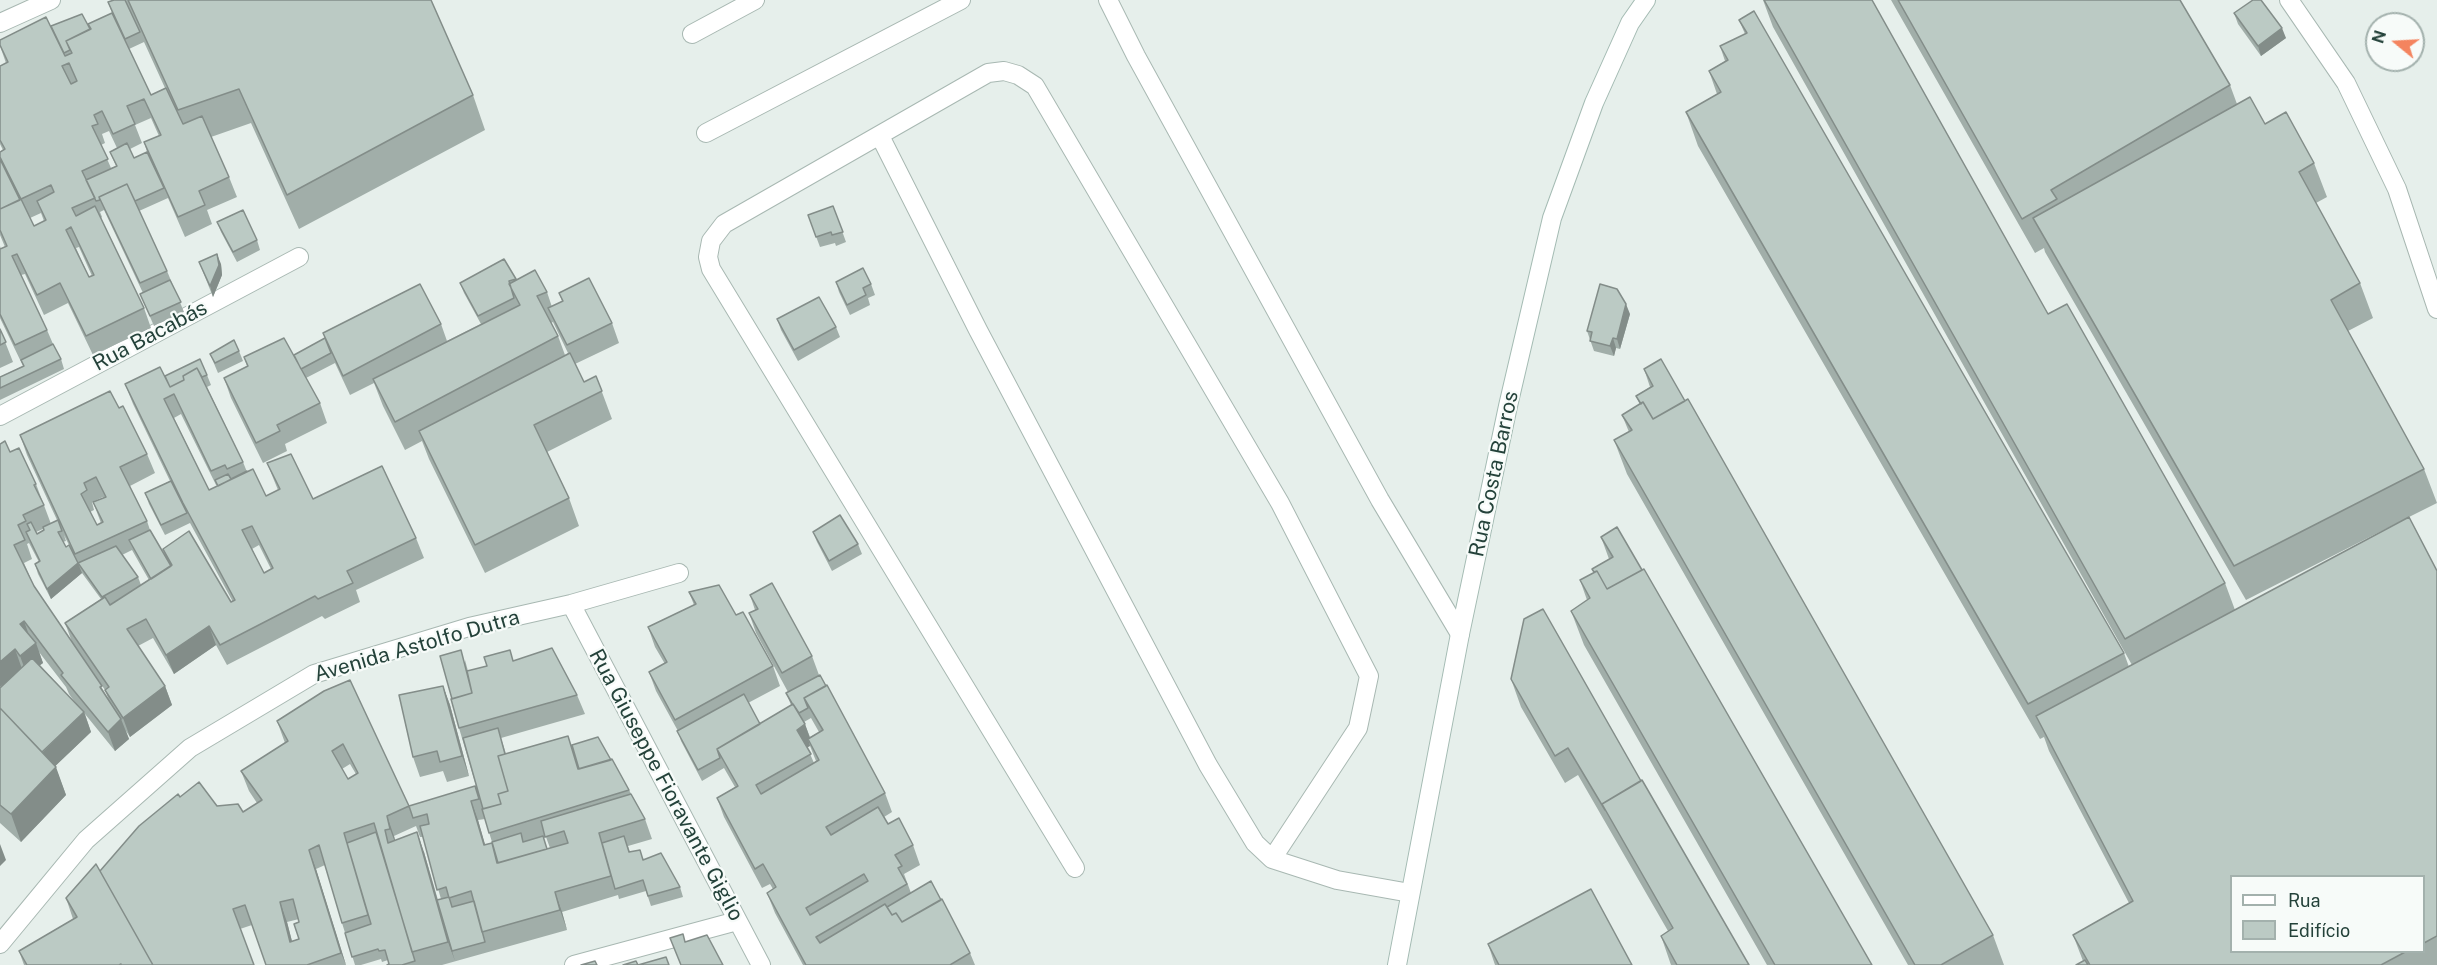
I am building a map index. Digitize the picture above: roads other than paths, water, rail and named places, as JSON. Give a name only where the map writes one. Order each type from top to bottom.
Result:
[{"type":"street","points":[[0,24],[51,0]]},
{"type":"street","points":[[692,33],[755,0]]},
{"type":"street","points":[[706,133],[961,0]]},
{"type":"street","points":[[1108,0],[1136,56],[1380,500],[1460,634]]},
{"type":"street","name":"Rua Costa Barros","points":[[1397,965],[1460,634],[1508,406],[1552,218],[1594,103],[1630,23],[1646,0]]},
{"type":"street","points":[[2289,0],[2346,83],[2397,189],[2437,309]]},
{"type":"street","points":[[1075,868],[711,269],[708,257],[711,241],[724,224],[988,73],[1004,71],[1018,75],[1035,86],[1280,503],[1369,676],[1358,729],[1272,859]]},
{"type":"street","points":[[880,136],[978,330],[1208,765],[1255,843],[1272,859],[1337,880],[1410,893]]},
{"type":"street","name":"Rua Bacabás","points":[[0,416],[299,257]]},
{"type":"street","name":"Avenida Astolfo Dutra","points":[[0,944],[86,840],[190,748],[314,674],[469,627],[571,604],[679,573]]},
{"type":"street","name":"Rua Giuseppe Fioravante Giglio","points":[[571,604],[761,965]]},
{"type":"street","points":[[574,965],[736,921]]}]
